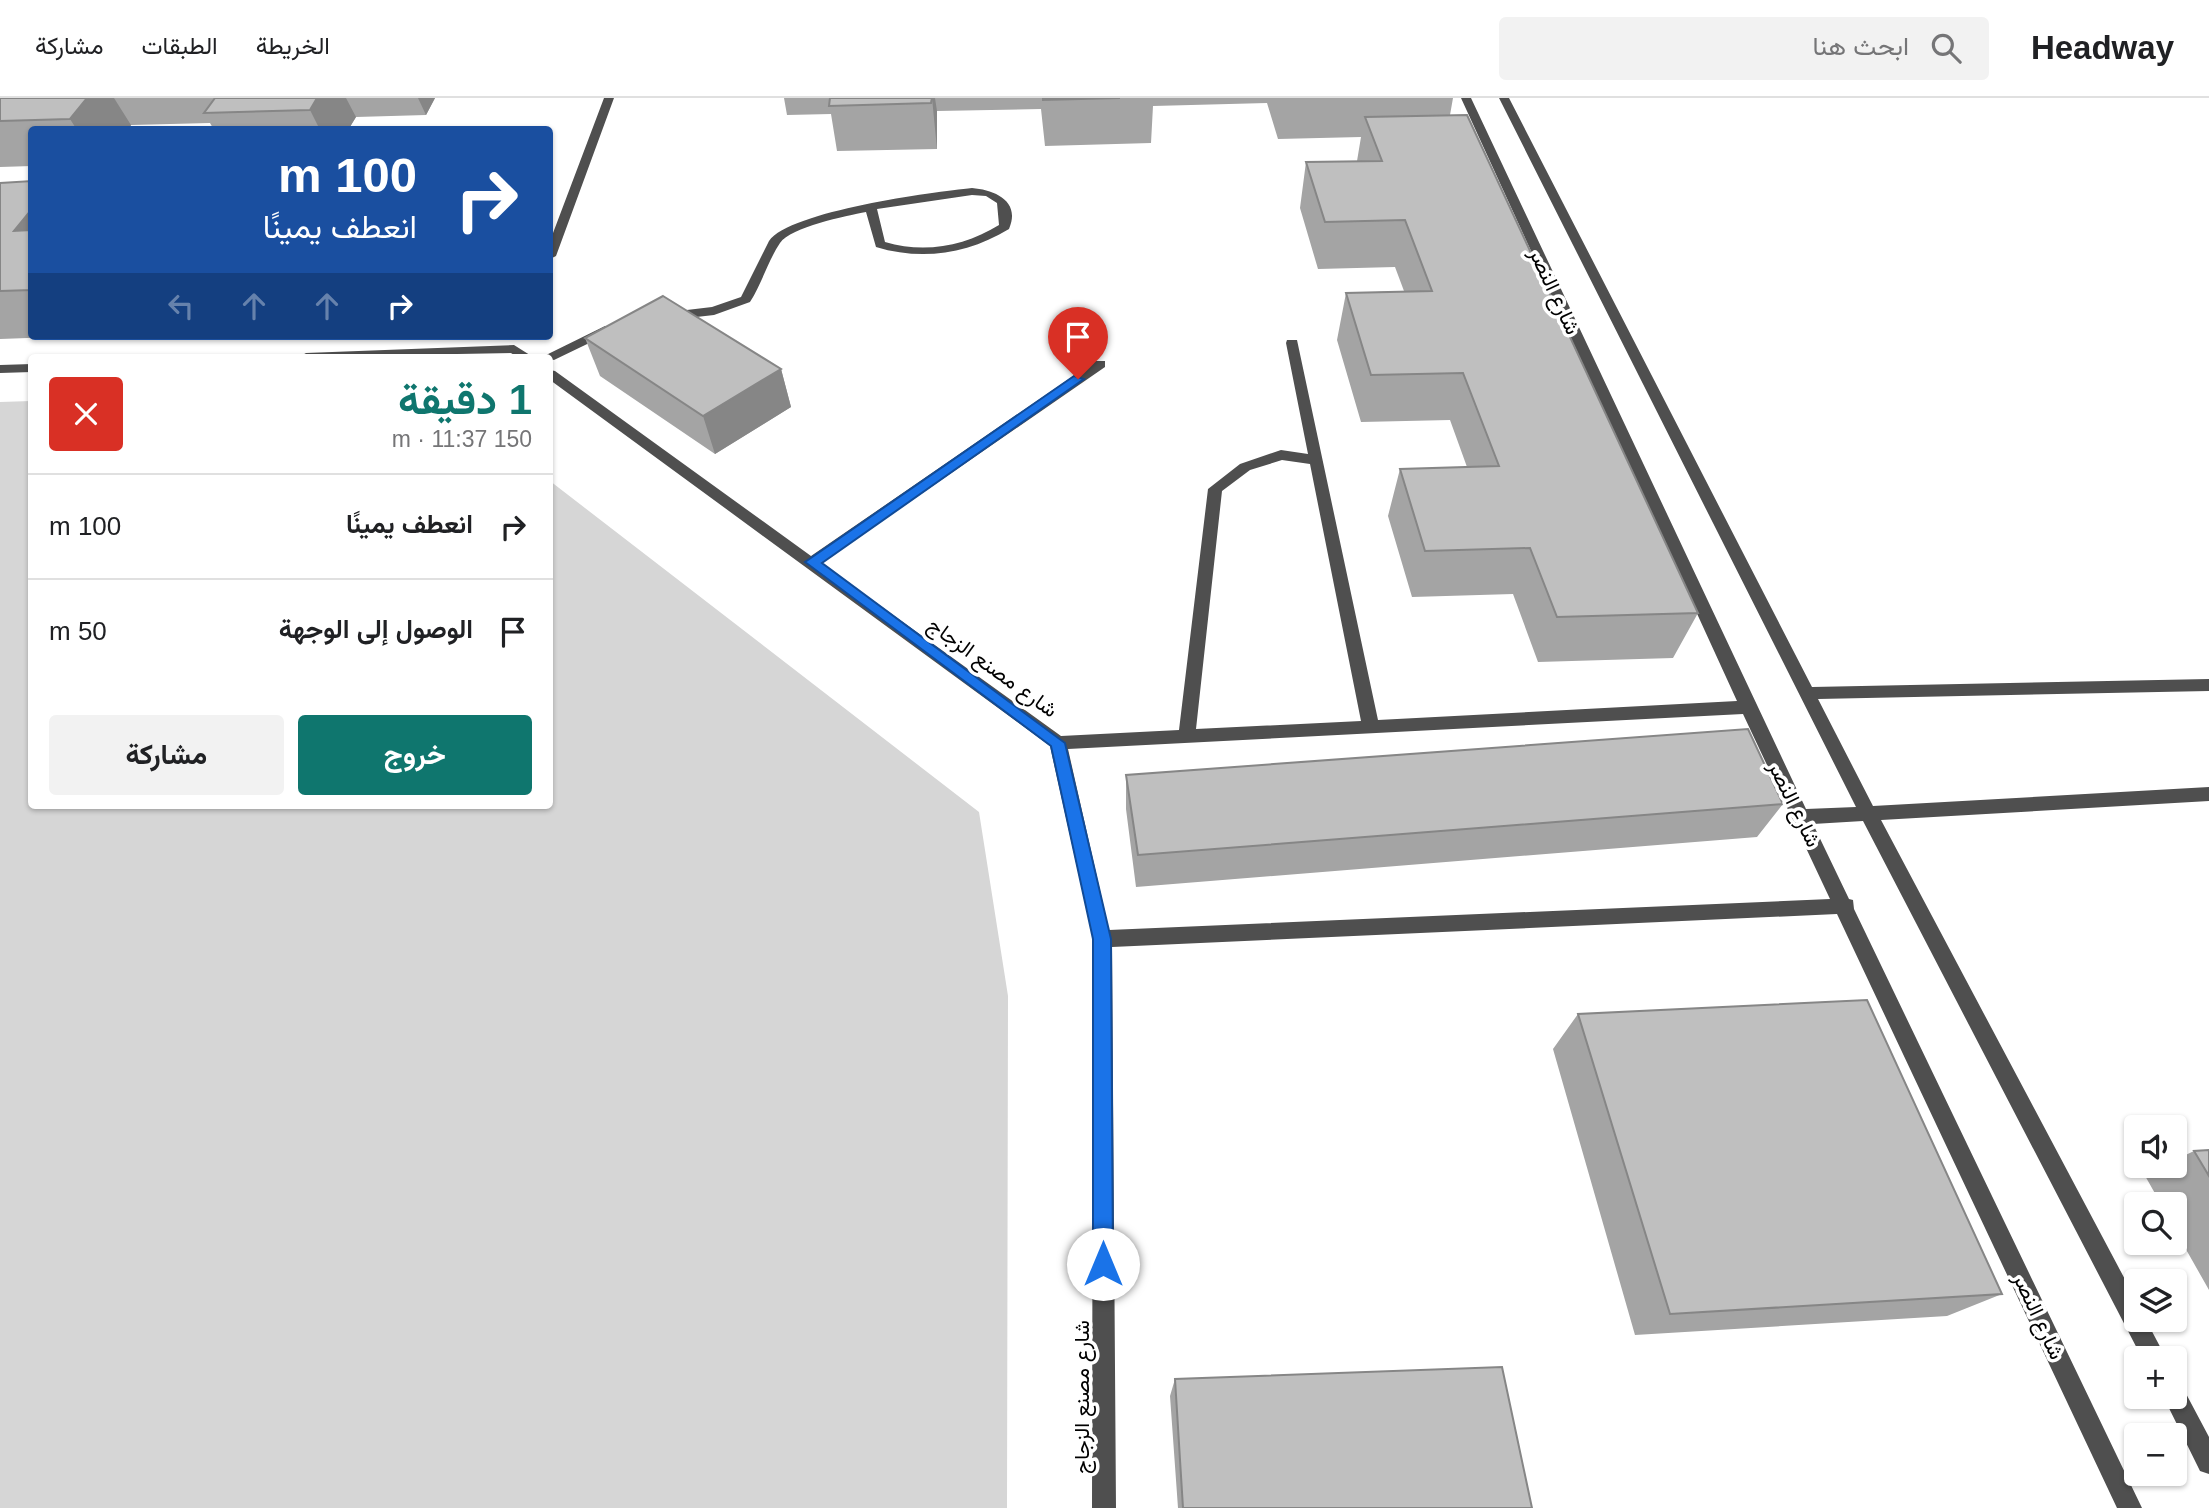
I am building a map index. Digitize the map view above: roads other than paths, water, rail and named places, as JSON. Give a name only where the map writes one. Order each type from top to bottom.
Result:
[{"type":"street","points":[[553,248],[609,98]]},
{"type":"street","name":"شارع النصر","points":[[1466,98],[1748,707],[1846,906],[2130,1508]]},
{"type":"street","name":"شارع النصر","points":[[1504,98],[1867,811],[2148,1346]]},
{"type":"street","points":[[661,317],[715,311],[746,299],[776,239],[799,226],[836,214],[967,191],[989,193],[1004,203],[1008,215],[1006,227],[989,238],[918,252],[896,250],[880,244],[871,209]]},
{"type":"street","points":[[553,355],[617,327]]},
{"type":"street","points":[[1292,344],[1371,727]]},
{"type":"street","points":[[370,354],[520,347]]},
{"type":"street","points":[[812,562],[1100,363]]},
{"type":"street","points":[[0,369],[28,368]]},
{"type":"street","name":"شارع مصنع الزجاج","points":[[553,376],[1058,743],[1102,939],[1104,1508]]},
{"type":"street","points":[[1188,736],[1215,489],[1245,467],[1282,455],[1316,460]]},
{"type":"street","points":[[1808,693],[2209,685]]},
{"type":"street","points":[[1058,743],[1748,707]]},
{"type":"street","points":[[1800,817],[1867,811],[2209,794]]},
{"type":"street","points":[[1102,939],[1846,906]]},
{"type":"street","points":[[2182,1409],[2209,1462]]}]
